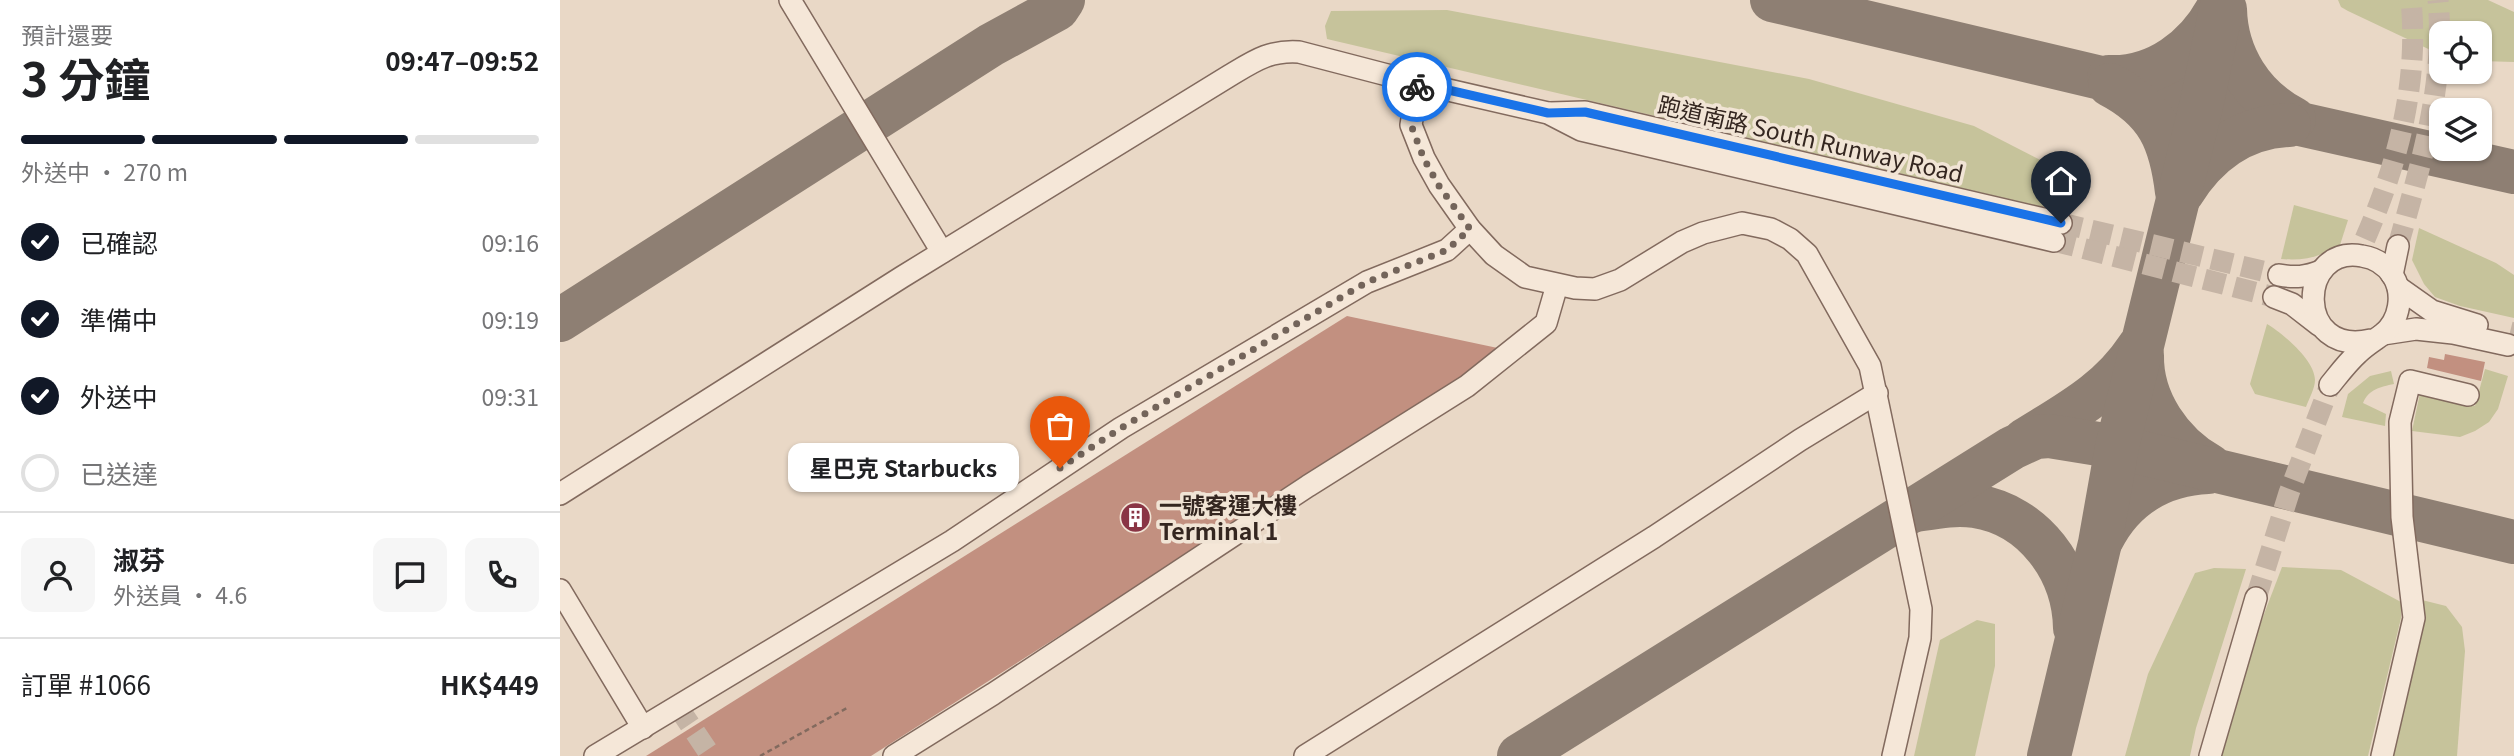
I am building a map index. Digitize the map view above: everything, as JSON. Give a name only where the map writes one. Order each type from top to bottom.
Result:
[{"type":"lane","points":[[790,0],[942,252]]},
{"type":"lane","name":"跑道南路 South Runway Road","points":[[560,494],[942,252],[1229,76],[1279,51],[1299,52],[1548,113],[1581,130],[2057,232]]},
{"type":"lane","points":[[1418,83],[1411,125],[1424,159],[1439,186],[1470,229],[1494,256],[1525,277],[1557,285],[1595,289],[1607,286],[1682,242],[1722,227],[1742,223],[1771,229],[1790,239],[1807,254],[1870,366],[1922,609],[1920,638],[1893,756]]},
{"type":"lane","points":[[595,756],[952,541],[1121,428],[1367,282],[1447,250],[1470,229]]},
{"type":"lane","points":[[2273,296],[2292,304],[2326,331],[2346,342],[2359,343],[2377,337],[2416,330],[2509,339],[2432,311],[2395,281],[2383,265],[2360,247],[2332,262],[2321,271],[2314,283],[2311,298],[2314,313],[2326,331],[2332,370],[2330,385],[2341,370],[2377,337],[2392,325],[2398,313],[2400,300],[2395,281],[2398,246]]},
{"type":"lane","points":[[2279,275],[2302,277],[2321,271]]},
{"type":"lane","points":[[894,756],[993,694],[1308,486],[1467,386],[1546,323],[1557,285]]},
{"type":"lane","points":[[2382,756],[2414,618],[2402,517],[2400,422],[2410,381],[2468,395]]},
{"type":"lane","points":[[1306,756],[1877,393]]},
{"type":"lane","points":[[560,590],[643,728]]},
{"type":"lane","points":[[2210,756],[2256,598]]},
{"type":"path","points":[[760,756],[847,708]]},
{"type":"shaded area","points":[[2338,0],[2488,0],[2514,12],[2514,62],[2492,61],[2492,21],[2429,21],[2429,49],[2341,7]]},
{"type":"shaded area","points":[[1447,10],[1809,79],[1974,126],[2062,171],[2068,185],[2060,197],[2043,207],[1327,39],[1325,26],[1331,11]]},
{"type":"shaded area","points":[[2294,205],[2348,220],[2340,245],[2312,257],[2281,259]]},
{"type":"shaded area","points":[[2419,228],[2496,263],[2514,275],[2514,318],[2460,306],[2435,297],[2424,284],[2412,260]]},
{"type":"shaded area","points":[[2267,324],[2297,348],[2314,372],[2314,386],[2306,407],[2255,394],[2250,384]]},
{"type":"shaded area","points":[[2485,369],[2508,376],[2498,409],[2489,422],[2460,437],[2412,431],[2420,393],[2475,406]]},
{"type":"shaded area","points":[[2391,371],[2394,384],[2372,392],[2363,403],[2386,414],[2385,426],[2342,417],[2348,394],[2370,376]]},
{"type":"shaded area","points":[[2282,567],[2341,570],[2401,602],[2401,618],[2368,756],[2221,756],[2250,651]]},
{"type":"shaded area","points":[[2214,568],[2246,569],[2196,728],[2190,756],[2125,756],[2148,674],[2195,573]]},
{"type":"shaded area","points":[[2418,599],[2446,606],[2462,627],[2465,651],[2457,756],[2391,756]]},
{"type":"shaded area","points":[[1977,620],[1995,624],[1995,666],[1975,756],[1914,756],[1940,640]]},
{"type":"building","name":"一號客運大樓 Terminal 1","points":[[1347,316],[1507,350],[871,756],[646,756]]},
{"type":"building","points":[[2445,354],[2485,362],[2481,381],[2427,368],[2429,357],[2444,360]]},
{"type":"taxiway","points":[[560,320],[991,45],[1057,9],[1063,0]]},
{"type":"taxiway","points":[[1772,0],[2202,102],[2514,172]]},
{"type":"taxiway","points":[[2049,756],[2100,543],[2117,447],[2202,102],[2223,0]]},
{"type":"taxiway","points":[[2109,77],[2143,73],[2159,67],[2187,48],[2199,36],[2218,8]]},
{"type":"taxiway","points":[[2225,9],[2230,43],[2244,73],[2266,99],[2294,119]]},
{"type":"taxiway","points":[[2110,85],[2140,105],[2151,116],[2166,142],[2177,192]]},
{"type":"taxiway","points":[[2182,193],[2214,154],[2227,145],[2256,131],[2289,125]]},
{"type":"taxiway","points":[[2025,440],[2072,411],[2101,389],[2138,348]]},
{"type":"taxiway","points":[[2142,355],[2147,389],[2161,420],[2183,446],[2210,466]]},
{"type":"taxiway","points":[[1519,756],[2012,448],[2036,437],[2049,436],[2117,447],[2514,542]]},
{"type":"taxiway","points":[[2102,539],[2121,511],[2145,490],[2175,477],[2208,472]]},
{"type":"taxiway","points":[[1916,510],[1953,505],[1975,506],[1996,511],[2032,533],[2058,566],[2073,606],[2075,628]]},
{"type":"tunnel","points":[[2365,239],[2396,152],[2409,92],[2413,31],[2411,0]]},
{"type":"tunnel","points":[[2398,246],[2435,94],[2438,0]]},
{"type":"tunnel","points":[[2061,223],[2279,275]]},
{"type":"tunnel","points":[[2054,241],[2274,297]]},
{"type":"tunnel","points":[[2510,332],[2514,333]]},
{"type":"tunnel","points":[[2256,598],[2289,493],[2330,385]]},
{"type":"tunnel","points":[[678,707],[711,756]]},
{"type":"way so far","points":[[1060,468],[1121,428],[1367,282],[1447,250],[1470,229],[1439,186],[1424,159],[1411,125],[1417,87]]},
{"type":"place","name":"星巴克 Starbucks","points":[[1060,468]]},
{"type":"place","name":"一號客運大樓 Terminal 1","points":[[1136,517]]},
{"type":"route","points":[[1417,87],[1418,83],[1548,113],[1585,112],[2061,223]]}]
